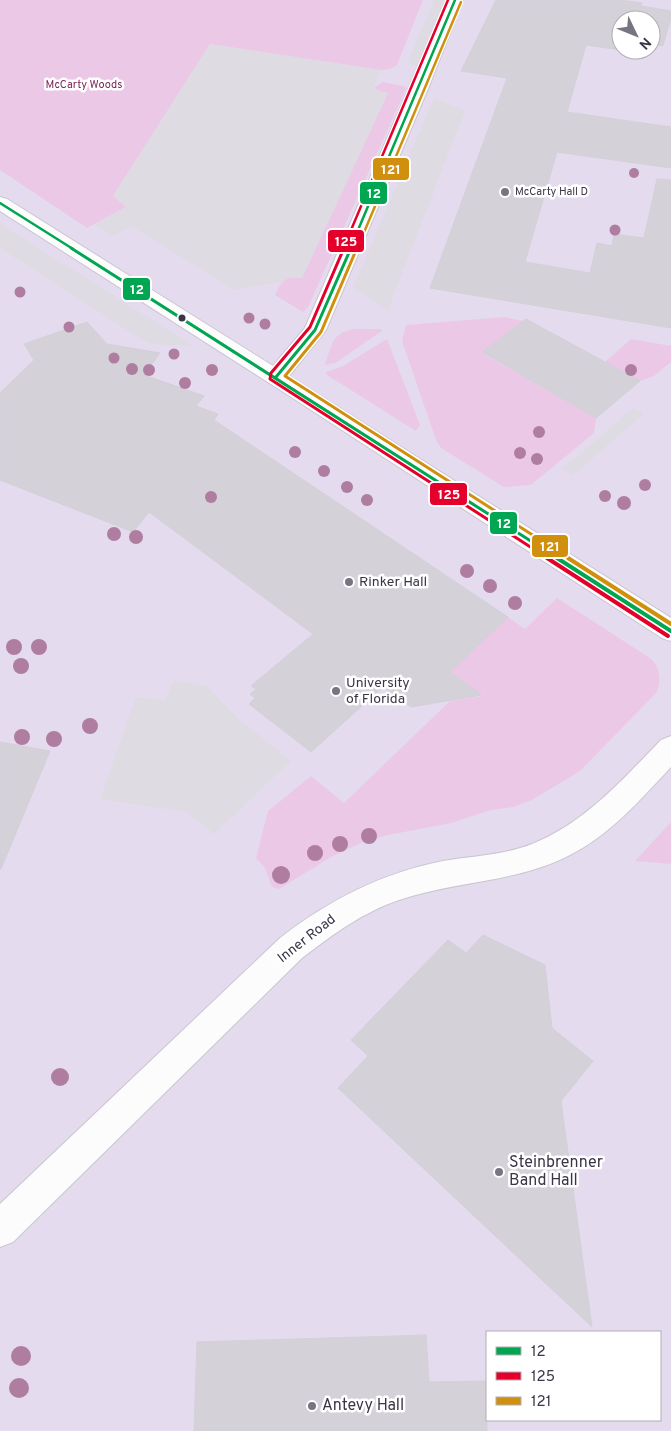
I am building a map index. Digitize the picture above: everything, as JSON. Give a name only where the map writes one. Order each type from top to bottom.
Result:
[{"type":"street","points":[[276,377],[315,330],[455,0]]},
{"type":"street","points":[[0,203],[276,377],[671,631]]},
{"type":"street","name":"Inner Road","points":[[0,1229],[291,948],[314,929],[359,901],[385,889],[442,875],[512,864],[541,854],[567,841],[600,819],[671,748]]},
{"type":"shaded area","name":"University of Florida","points":[[0,0],[671,0],[671,1431],[0,1431]]},
{"type":"shaded area","points":[[434,0],[452,0],[423,69],[408,62]]},
{"type":"shaded area","points":[[210,44],[381,70],[374,87],[378,91],[388,93],[302,278],[290,277],[281,282],[234,290],[131,226],[113,236],[95,225],[126,207],[113,196]]},
{"type":"shaded area","points":[[434,98],[465,111],[388,310],[353,288]]},
{"type":"shaded area","points":[[0,224],[192,346],[151,344],[144,341],[0,248]]},
{"type":"shaded area","points":[[633,408],[644,414],[573,475],[562,469]]},
{"type":"shaded area","points":[[174,680],[207,686],[240,720],[291,761],[214,834],[187,812],[100,799],[136,697],[165,700]]},
{"type":"green space","name":"McCarty Woods","points":[[0,0],[423,0],[397,65],[390,69],[381,70],[210,44],[113,196],[126,207],[87,228],[0,170]]},
{"type":"green space","points":[[383,82],[407,87],[308,307],[303,312],[275,295],[284,280],[302,278],[388,93],[378,91],[374,87]]},
{"type":"green space","points":[[505,317],[523,321],[482,353],[596,418],[594,433],[531,485],[504,487],[441,448],[436,440],[402,341],[406,325]]},
{"type":"green space","points":[[354,329],[381,329],[382,331],[335,363],[325,365],[331,346],[337,337],[341,333]]},
{"type":"green space","points":[[387,339],[420,425],[416,431],[327,375],[326,372],[343,366]]},
{"type":"green space","points":[[631,339],[671,346],[671,362],[654,376],[640,381],[605,362]]},
{"type":"green space","points":[[557,598],[650,658],[656,665],[659,674],[659,684],[656,693],[580,771],[532,800],[513,807],[491,810],[451,823],[388,835],[361,843],[331,857],[279,889],[272,887],[265,868],[256,858],[268,811],[311,776],[344,803],[450,701],[483,696],[450,672],[508,617],[525,629]]},
{"type":"green space","points":[[671,822],[671,864],[635,861]]},
{"type":"building","points":[[496,0],[620,0],[642,3],[641,6],[671,11],[671,18],[663,46],[661,46],[661,10],[611,10],[611,49],[586,45],[567,112],[671,127],[671,168],[557,152],[525,262],[590,273],[597,243],[612,246],[614,234],[644,238],[657,179],[671,180],[671,328],[430,288],[507,78],[461,71]]},
{"type":"building","points":[[526,319],[640,381],[596,418],[482,352]]},
{"type":"building","points":[[87,322],[107,344],[160,353],[144,375],[204,396],[196,406],[218,414],[214,420],[508,617],[450,672],[482,695],[411,707],[383,687],[311,752],[249,704],[255,698],[250,694],[256,689],[251,686],[313,634],[149,512],[133,532],[0,480],[0,393],[34,360],[24,344]]},
{"type":"building","points":[[0,742],[50,751],[1,869],[0,869]]},
{"type":"building","name":"Steinbrenner Band Hall","points":[[483,935],[545,965],[552,1028],[593,1061],[561,1101],[592,1327],[338,1088],[368,1056],[351,1040],[448,940],[466,953]]},
{"type":"building","name":"Antevy Hall","points":[[426,1335],[429,1382],[486,1381],[487,1431],[194,1431],[197,1342]]},
{"type":"transit line","name":"125","points":[[448,0],[310,327],[271,373],[270,379],[668,636]]},
{"type":"transit line","name":"12","points":[[276,377],[315,330],[421,84],[455,0]]},
{"type":"transit line","name":"121","points":[[461,2],[427,86],[321,332],[285,376],[671,624]]},
{"type":"transit line","name":"12","points":[[0,203],[296,390],[671,631]]},
{"type":"place","name":"McCarty Hall D","points":[[505,192]]},
{"type":"place","name":"Rinker Hall","points":[[349,582]]},
{"type":"place","name":"University of Florida","points":[[336,691]]},
{"type":"place","name":"Steinbrenner Band Hall","points":[[499,1172]]},
{"type":"place","name":"Antevy Hall","points":[[312,1406]]}]
